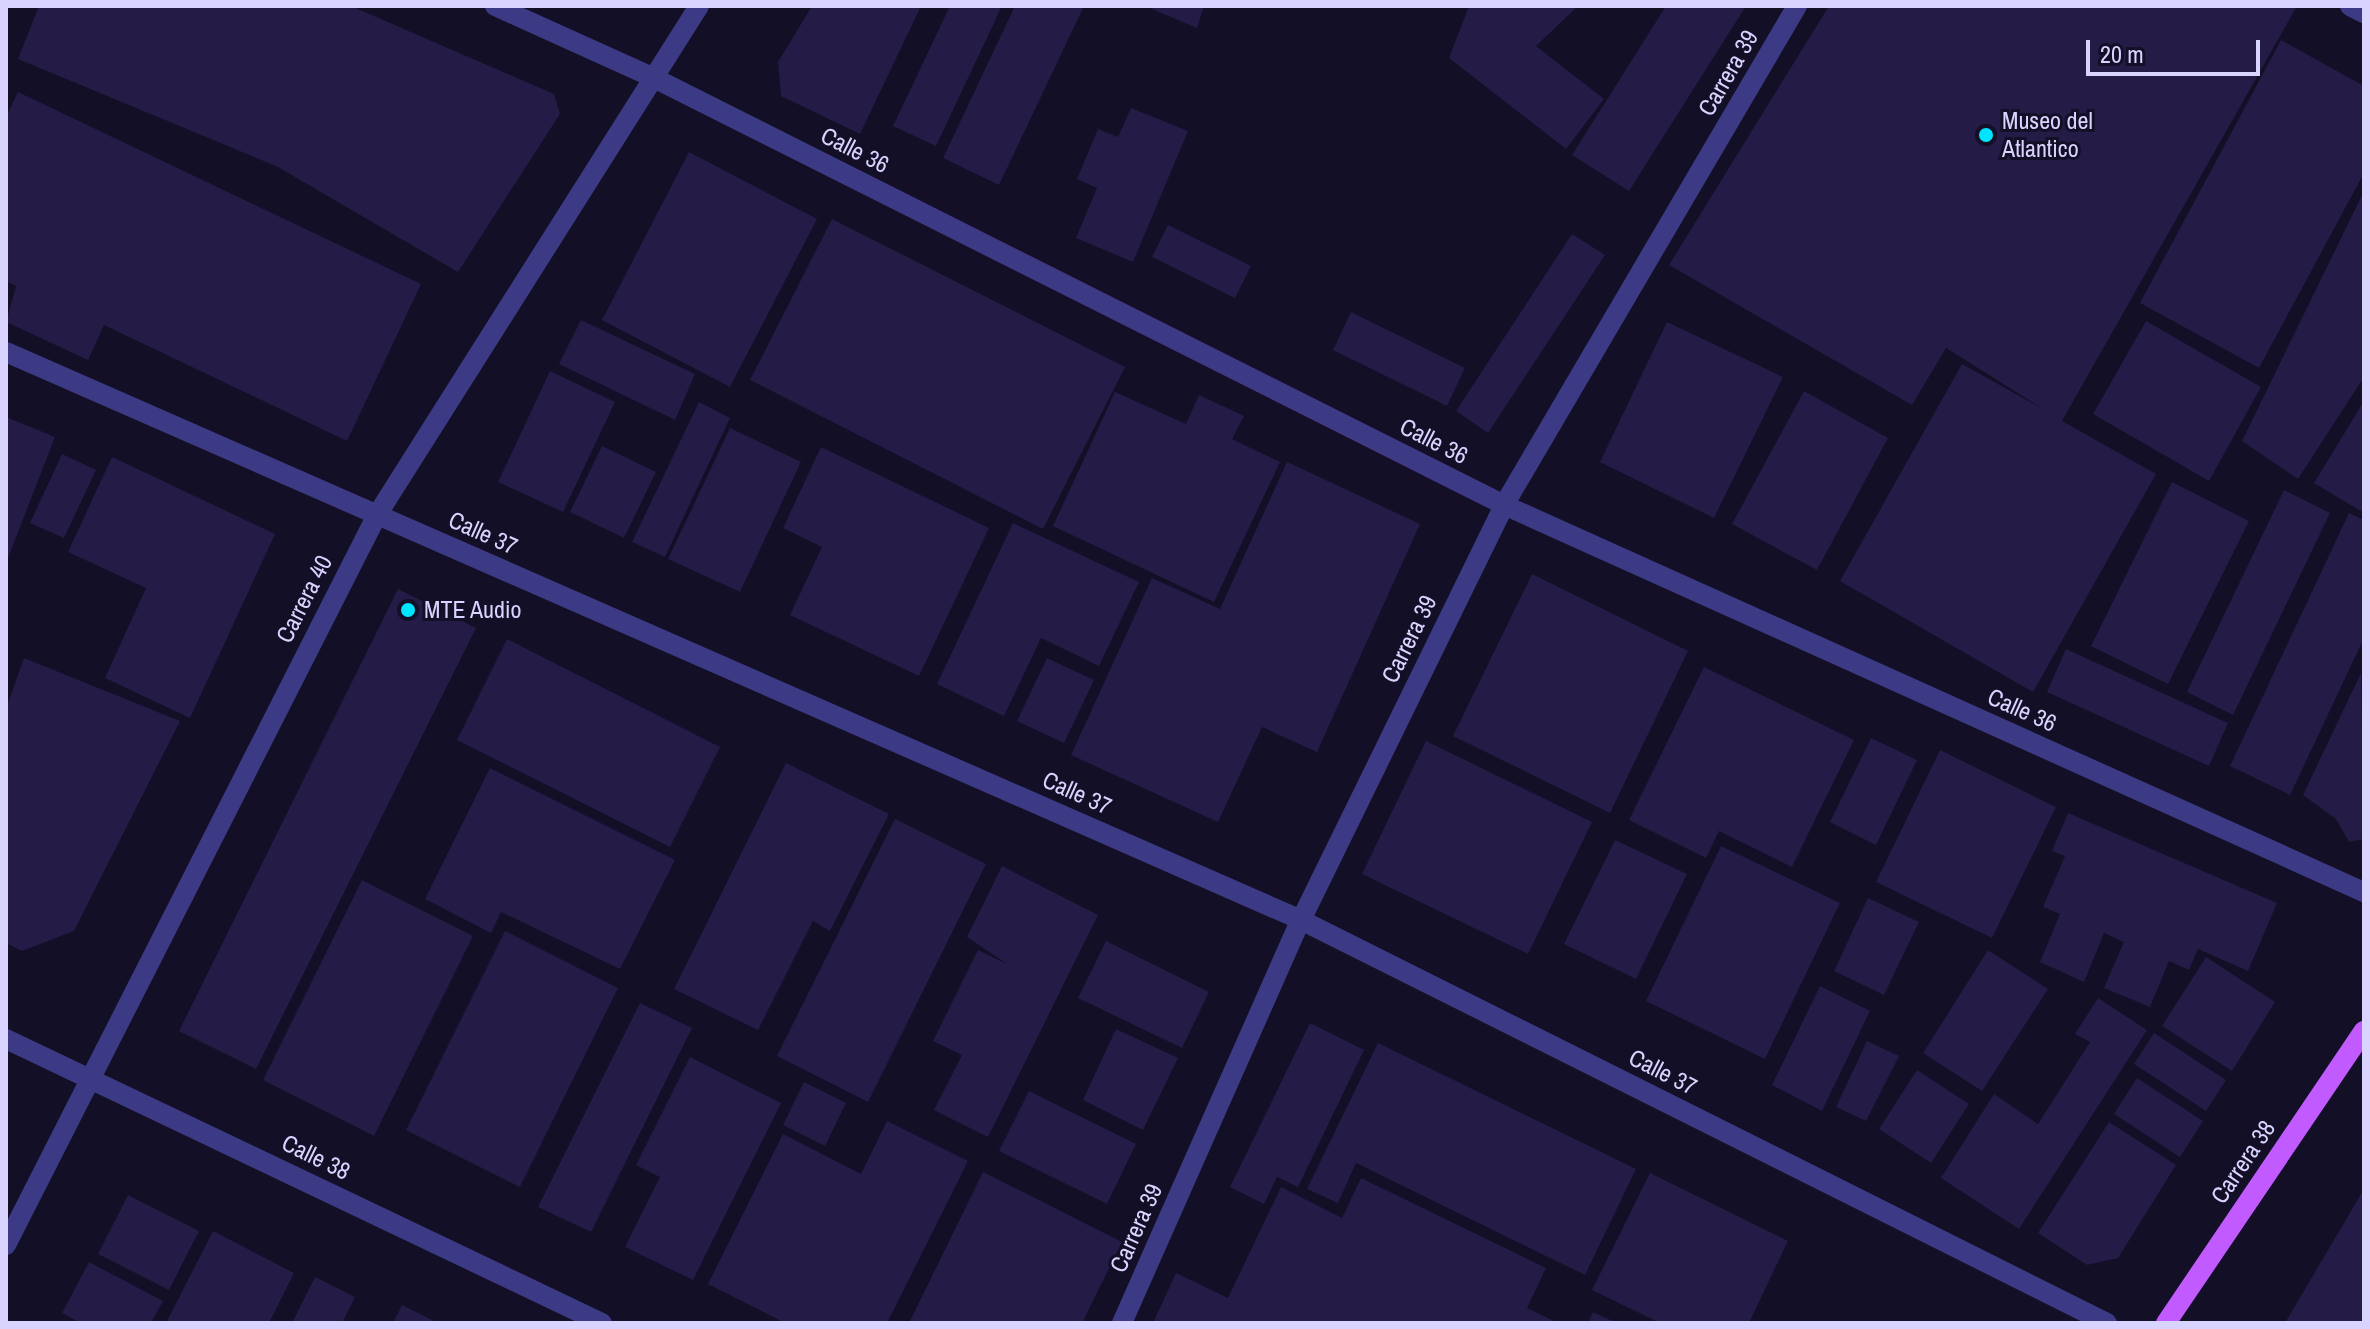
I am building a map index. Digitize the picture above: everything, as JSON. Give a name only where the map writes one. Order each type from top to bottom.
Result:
[{"type":"main road","name":"Carrera 38","points":[[2166,1323],[2364,1031]]},
{"type":"street","name":"Calle 36","points":[[495,6],[652,77],[1504,505],[2364,892]]},
{"type":"street","name":"Carrera 40","points":[[6,1245],[88,1076],[377,515],[699,6]]},
{"type":"street","name":"Carrera 39","points":[[1122,1323],[1301,920],[1504,505],[1797,6]]},
{"type":"street","points":[[2350,6],[2364,13]]},
{"type":"street","name":"Calle 37","points":[[6,352],[1301,920],[2107,1323]]},
{"type":"street","name":"Calle 38","points":[[6,1039],[602,1323]]},
{"type":"building","points":[[39,6],[351,6],[554,94],[560,114],[458,272],[278,167],[18,59]]},
{"type":"building","points":[[812,6],[921,6],[860,134],[781,96],[778,62]]},
{"type":"building","points":[[950,6],[1002,6],[936,146],[893,126]]},
{"type":"building","points":[[1015,6],[1084,6],[999,185],[943,158]]},
{"type":"building","points":[[1145,6],[1204,6],[1197,28]]},
{"type":"building","points":[[1469,6],[1578,6],[1536,46],[1604,99],[1566,149],[1449,58]]},
{"type":"building","points":[[1666,6],[1746,6],[1629,191],[1572,155]]},
{"type":"building","name":"Museo del Atlantico","points":[[1829,6],[2297,6],[2062,421],[2156,474],[2033,692],[1840,581],[1962,364],[2043,409],[1946,348],[1912,405],[1669,265]]},
{"type":"building","points":[[2281,40],[2364,86],[2364,173],[2259,368],[2140,303]]},
{"type":"building","points":[[18,92],[421,284],[347,441],[104,325],[88,360],[6,322],[16,286],[6,281],[6,117]]},
{"type":"building","points":[[1131,108],[1188,131],[1133,262],[1076,238],[1097,188],[1077,179],[1098,129],[1118,137]]},
{"type":"building","points":[[689,152],[817,219],[730,387],[602,320]]},
{"type":"building","points":[[2364,191],[2364,377],[2298,479],[2242,441]]},
{"type":"building","points":[[832,219],[1125,367],[1043,529],[750,380]]},
{"type":"building","points":[[1168,225],[1251,266],[1235,298],[1152,257]]},
{"type":"building","points":[[1572,234],[1605,255],[1488,433],[1456,411]]},
{"type":"building","points":[[1351,312],[1465,368],[1447,406],[1333,350]]},
{"type":"building","points":[[581,320],[695,374],[675,420],[559,364]]},
{"type":"building","points":[[2146,321],[2261,387],[2209,481],[2093,414]]},
{"type":"building","points":[[1667,322],[1783,377],[1714,518],[1600,462]]},
{"type":"building","points":[[550,371],[615,402],[563,512],[498,482]]},
{"type":"building","points":[[1804,391],[1888,438],[1817,570],[1732,524]]},
{"type":"building","points":[[1115,392],[1186,424],[1199,395],[1244,416],[1232,439],[1280,462],[1214,602],[1053,526]]},
{"type":"building","points":[[2364,401],[2364,513],[2314,483]]},
{"type":"building","points":[[699,402],[730,418],[665,557],[632,542]]},
{"type":"building","points":[[6,417],[55,437],[6,563]]},
{"type":"building","points":[[730,428],[801,462],[740,592],[668,559]]},
{"type":"building","points":[[602,446],[656,472],[624,538],[570,512]]},
{"type":"building","points":[[821,447],[989,528],[919,676],[790,615],[822,547],[783,528]]},
{"type":"building","points":[[62,454],[96,470],[64,538],[30,523]]},
{"type":"building","points":[[112,457],[275,534],[190,718],[105,678],[146,588],[68,552]]},
{"type":"building","points":[[1287,462],[1420,524],[1317,752],[1262,727],[1218,822],[1071,755],[1152,578],[1220,609]]},
{"type":"building","points":[[2172,482],[2249,521],[2168,684],[2091,646]]},
{"type":"building","points":[[2284,490],[2330,513],[2233,715],[2187,692]]},
{"type":"building","points":[[2349,513],[2364,520],[2364,638],[2290,795],[2230,766]]},
{"type":"building","points":[[1013,523],[1139,582],[1099,666],[1041,638],[1004,716],[937,684]]},
{"type":"building","points":[[1532,574],[1688,651],[1610,813],[1453,736]]},
{"type":"building","points":[[398,589],[476,628],[256,1069],[179,1031]]},
{"type":"building","points":[[507,639],[720,747],[670,847],[457,740]]},
{"type":"building","points":[[2066,649],[2228,723],[2209,766],[2047,692]]},
{"type":"building","points":[[24,658],[180,721],[74,931],[22,951],[6,943],[6,708]]},
{"type":"building","points":[[1047,658],[1094,680],[1064,743],[1017,721]]},
{"type":"building","points":[[1704,667],[1854,740],[1792,867],[1719,831],[1706,858],[1629,820]]},
{"type":"building","points":[[2361,673],[2364,839],[2349,842],[2336,819],[2303,795]]},
{"type":"building","points":[[1871,738],[1917,760],[1876,845],[1830,822]]},
{"type":"building","points":[[1426,741],[1592,822],[1528,954],[1362,874]]},
{"type":"building","points":[[1940,750],[2056,807],[1992,938],[1876,882]]},
{"type":"building","points":[[786,763],[889,814],[830,931],[813,921],[758,1030],[674,989]]},
{"type":"building","points":[[490,768],[675,860],[620,969],[501,912],[491,933],[425,899]]},
{"type":"building","points":[[2068,813],[2277,903],[2248,971],[2198,949],[2189,970],[2169,961],[2150,1007],[2104,988],[2124,942],[2104,933],[2084,982],[2040,962],[2060,914],[2043,907],[2065,856],[2052,851]]},
{"type":"building","points":[[895,819],[986,864],[868,1102],[777,1056]]},
{"type":"building","points":[[1615,840],[1687,874],[1636,979],[1564,944]]},
{"type":"building","points":[[1721,846],[1840,903],[1765,1059],[1646,1001]]},
{"type":"building","points":[[1002,866],[1098,915],[988,1137],[934,1110],[962,1055],[933,1041],[978,950],[1007,964],[967,937]]},
{"type":"building","points":[[362,880],[473,936],[374,1136],[263,1080]]},
{"type":"building","points":[[1868,898],[1919,922],[1884,995],[1834,971]]},
{"type":"building","points":[[505,931],[618,988],[520,1187],[406,1130]]},
{"type":"building","points":[[1106,941],[1209,992],[1182,1048],[1078,998]]},
{"type":"building","points":[[1988,950],[2048,989],[1982,1091],[1923,1053]]},
{"type":"building","points":[[2206,957],[2275,1002],[2232,1071],[2162,1026]]},
{"type":"building","points":[[1820,986],[1870,1011],[1822,1111],[1772,1085]]},
{"type":"building","points":[[2098,998],[2147,1030],[2019,1229],[1941,1178],[1994,1094],[2038,1124],[2090,1042],[2075,1034]]},
{"type":"building","points":[[640,1003],[692,1028],[591,1232],[538,1207]]},
{"type":"building","points":[[1310,1023],[1364,1050],[1298,1187],[1277,1177],[1264,1204],[1230,1187]]},
{"type":"building","points":[[1116,1029],[1178,1058],[1143,1130],[1083,1100]]},
{"type":"building","points":[[2154,1033],[2226,1080],[2206,1111],[2134,1064]]},
{"type":"building","points":[[1867,1041],[1899,1056],[1866,1121],[1836,1107]]},
{"type":"building","points":[[1378,1043],[1636,1169],[1585,1275],[1356,1163],[1338,1203],[1307,1189]]},
{"type":"building","points":[[690,1057],[781,1103],[693,1280],[625,1247],[660,1177],[636,1165]]},
{"type":"building","points":[[1917,1070],[1969,1104],[1931,1163],[1879,1129]]},
{"type":"building","points":[[2137,1078],[2203,1121],[2180,1157],[2114,1114]]},
{"type":"building","points":[[804,1082],[846,1103],[825,1146],[783,1125]]},
{"type":"building","points":[[1029,1091],[1136,1144],[1107,1204],[999,1151]]},
{"type":"building","points":[[887,1121],[968,1161],[887,1323],[785,1323],[708,1284],[783,1134],[861,1174]]},
{"type":"building","points":[[2109,1122],[2176,1165],[2118,1258],[2087,1265],[2038,1233]]},
{"type":"building","points":[[983,1172],[1122,1242],[1082,1323],[909,1323]]},
{"type":"building","points":[[1650,1173],[1788,1241],[1749,1323],[1660,1323],[1592,1290]]},
{"type":"building","points":[[1361,1178],[1546,1268],[1527,1308],[1558,1323],[1153,1323],[1176,1273],[1228,1298],[1281,1187],[1342,1218]]},
{"type":"building","points":[[2364,1189],[2364,1323],[2285,1323]]},
{"type":"building","points":[[128,1195],[199,1231],[169,1290],[98,1254]]},
{"type":"building","points":[[213,1231],[294,1273],[269,1323],[166,1323]]},
{"type":"building","points":[[89,1262],[163,1301],[151,1323],[80,1323],[62,1313]]},
{"type":"building","points":[[315,1277],[355,1297],[342,1323],[292,1323]]},
{"type":"building","points":[[402,1305],[438,1323],[393,1323]]},
{"type":"building","points":[[1593,1312],[1617,1323],[1588,1323]]},
{"type":"place","name":"Museo del Atlantico","points":[[1986,135]]},
{"type":"place","name":"MTE Audio","points":[[408,610]]}]
